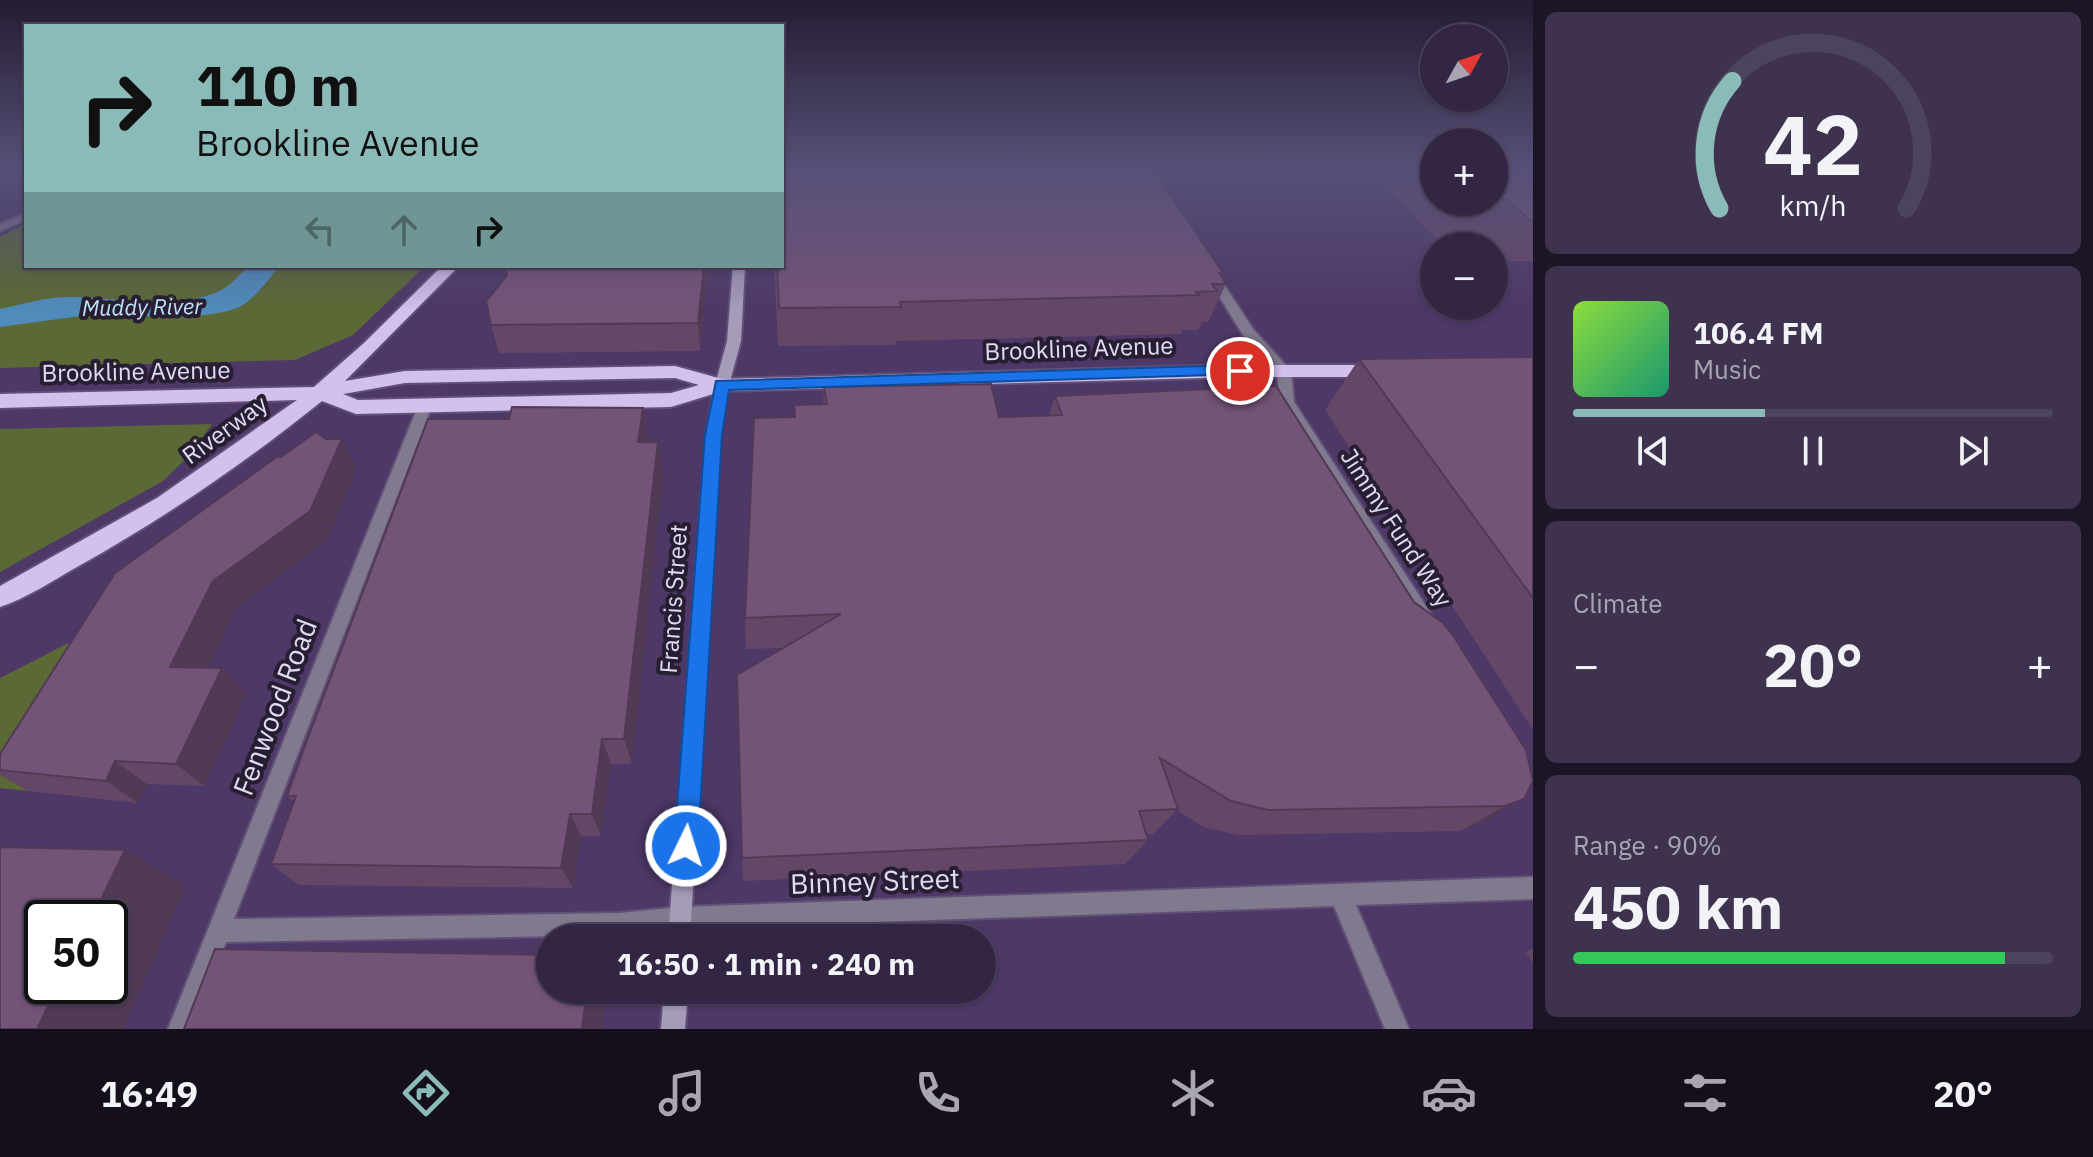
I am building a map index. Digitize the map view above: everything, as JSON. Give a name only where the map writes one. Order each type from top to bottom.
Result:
[{"type":"highway","name":"Riverway","points":[[0,597],[147,516],[228,462],[320,393],[449,268]]},
{"type":"highway","name":"Brookline Avenue","points":[[320,393],[356,407],[425,406],[671,400],[722,385],[1284,371],[1402,371]]},
{"type":"highway","name":"Brookline Avenue","points":[[0,401],[320,393],[388,378],[548,374],[675,372],[722,385]]},
{"type":"main road","name":"Francis Street","points":[[680,924],[713,435],[734,341],[739,268]]},
{"type":"main road","points":[[673,1029],[675,1004]]},
{"type":"street","points":[[0,228],[24,217]]},
{"type":"street","points":[[1206,266],[1248,332],[1284,371]]},
{"type":"street","name":"Jimmy Fund Way","points":[[1284,371],[1287,402],[1292,411],[1438,639]]},
{"type":"street","name":"Fenwood Road","points":[[180,1029],[425,406]]},
{"type":"street","name":"Binney Street","points":[[760,924],[1533,888]]},
{"type":"street","points":[[1340,895],[1397,1029]]},
{"type":"street","name":"Binney Street","points":[[220,931],[536,925]]},
{"type":"shaded area","points":[[784,214],[1533,214],[1533,1029],[0,1029],[0,326],[260,268],[784,268]]},
{"type":"green space","points":[[24,224],[24,268],[423,268],[353,335],[295,360],[0,368],[0,237]]},
{"type":"green space","points":[[212,424],[192,453],[163,481],[0,572],[0,429]]},
{"type":"green space","points":[[100,627],[28,791],[0,788],[0,678]]},
{"type":"water","name":"Muddy River","points":[[247,268],[278,268],[246,303],[216,313],[196,316],[88,315],[0,327],[0,309],[45,299],[73,297],[180,301],[215,293]]},
{"type":"building","points":[[784,214],[1183,214],[1223,273],[1219,273],[1226,284],[1212,284],[1217,291],[1196,292],[1199,295],[900,302],[901,307],[779,308],[777,268],[784,268]]},
{"type":"building","points":[[1523,214],[1533,214],[1533,223]]},
{"type":"building","points":[[505,268],[704,268],[698,323],[491,325],[486,301],[507,276]]},
{"type":"building","points":[[1533,357],[1533,598],[1359,359]]},
{"type":"building","points":[[991,384],[999,417],[1062,415],[1055,396],[1276,386],[1414,602],[1443,623],[1454,637],[1526,750],[1533,781],[1524,799],[1505,806],[1268,810],[1231,801],[1160,758],[1178,809],[1139,811],[1148,840],[742,858],[737,675],[841,614],[745,618],[754,418],[795,417],[794,405],[827,404],[824,387]]},
{"type":"building","points":[[512,407],[643,408],[638,442],[658,442],[624,739],[602,739],[592,814],[570,814],[561,868],[271,864],[296,796],[287,796],[428,419],[509,419]]},
{"type":"building","points":[[316,432],[326,439],[342,439],[310,511],[213,581],[170,667],[222,668],[176,764],[115,761],[106,781],[0,770],[0,754],[115,573]]},
{"type":"building","points":[[0,847],[125,850],[101,900],[24,900],[24,1004],[49,1004],[37,1029],[0,1029]]},
{"type":"building","points":[[215,949],[536,955],[536,1004],[585,1004],[582,1029],[184,1029]]},
{"type":"route","points":[[686,846],[713,435],[722,385],[1240,371]]}]
